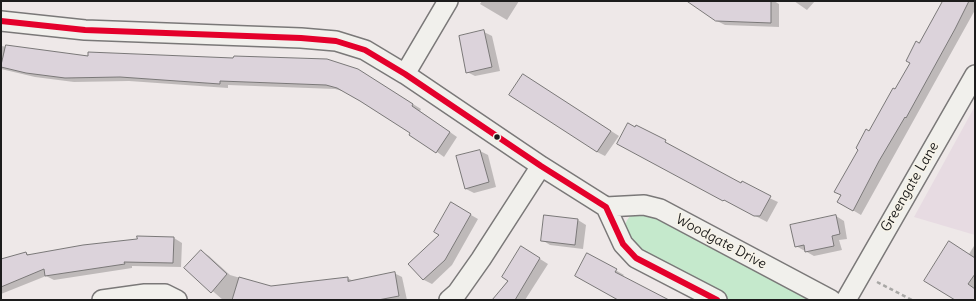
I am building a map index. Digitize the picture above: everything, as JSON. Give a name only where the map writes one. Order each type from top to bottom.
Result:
[{"type":"street","points":[[405,74],[448,1]]},
{"type":"street","points":[[1,21],[85,30],[301,38],[336,41],[365,50],[405,74],[541,166],[606,207],[623,244],[636,258],[717,300]]},
{"type":"street","name":"Greengate Lane","points":[[846,300],[975,75]]},
{"type":"street","points":[[449,300],[457,293],[481,259],[541,166]]},
{"type":"street","name":"Woodgate Drive","points":[[606,207],[644,205],[660,209],[831,300]]},
{"type":"street","points":[[102,300],[145,294],[165,294],[177,300]]},
{"type":"path","points":[[861,273],[912,300]]},
{"type":"shaded area","points":[[975,106],[975,235],[914,217]]},
{"type":"green space","points":[[642,211],[660,216],[813,300],[727,300],[637,251],[623,232],[629,218]]},
{"type":"building","points":[[687,1],[771,1],[771,23],[716,21]]},
{"type":"building","points":[[943,1],[969,1],[906,118],[905,117],[879,161],[853,211],[837,202],[841,195],[834,192],[858,150],[856,148],[866,129],[869,131],[893,88],[895,89],[910,63],[906,61],[916,41],[919,43]]},
{"type":"building","points":[[484,30],[492,67],[466,73],[459,36]]},
{"type":"building","points":[[6,45],[88,56],[88,52],[233,58],[234,56],[327,59],[358,69],[413,104],[412,106],[450,132],[436,153],[409,135],[410,133],[360,101],[337,88],[326,85],[220,81],[220,84],[120,77],[65,78],[26,73],[1,67]]},
{"type":"building","points":[[523,74],[611,131],[597,152],[509,95]]},
{"type":"building","points":[[628,123],[635,127],[636,125],[666,140],[665,142],[741,183],[742,181],[771,196],[760,216],[754,216],[724,200],[723,201],[617,144]]},
{"type":"building","points":[[480,150],[489,182],[465,189],[456,156]]},
{"type":"building","points":[[451,202],[471,214],[445,260],[423,280],[408,264],[439,235],[434,232]]},
{"type":"building","points":[[544,215],[578,219],[575,245],[541,241]]},
{"type":"building","points":[[836,215],[840,234],[832,236],[834,246],[805,252],[804,245],[795,247],[790,225]]},
{"type":"building","points":[[137,236],[174,237],[173,263],[124,262],[125,264],[45,276],[44,269],[1,287],[1,259],[26,252],[27,255],[83,245],[137,239]]},
{"type":"building","points":[[949,241],[975,258],[975,274],[968,284],[975,289],[975,300],[955,300],[924,281]]},
{"type":"building","points":[[521,246],[540,258],[515,300],[492,300],[508,281],[502,277]]},
{"type":"building","points":[[201,250],[227,274],[211,293],[184,268]]},
{"type":"building","points":[[587,253],[617,269],[615,272],[669,300],[618,300],[575,276]]},
{"type":"building","points":[[395,272],[399,296],[378,300],[232,300],[239,277],[271,286],[348,277],[348,281]]},
{"type":"transit line","points":[[1,21],[85,30],[301,38],[336,41],[365,50],[405,74],[541,166],[606,207],[623,244],[636,258],[717,300]]}]
